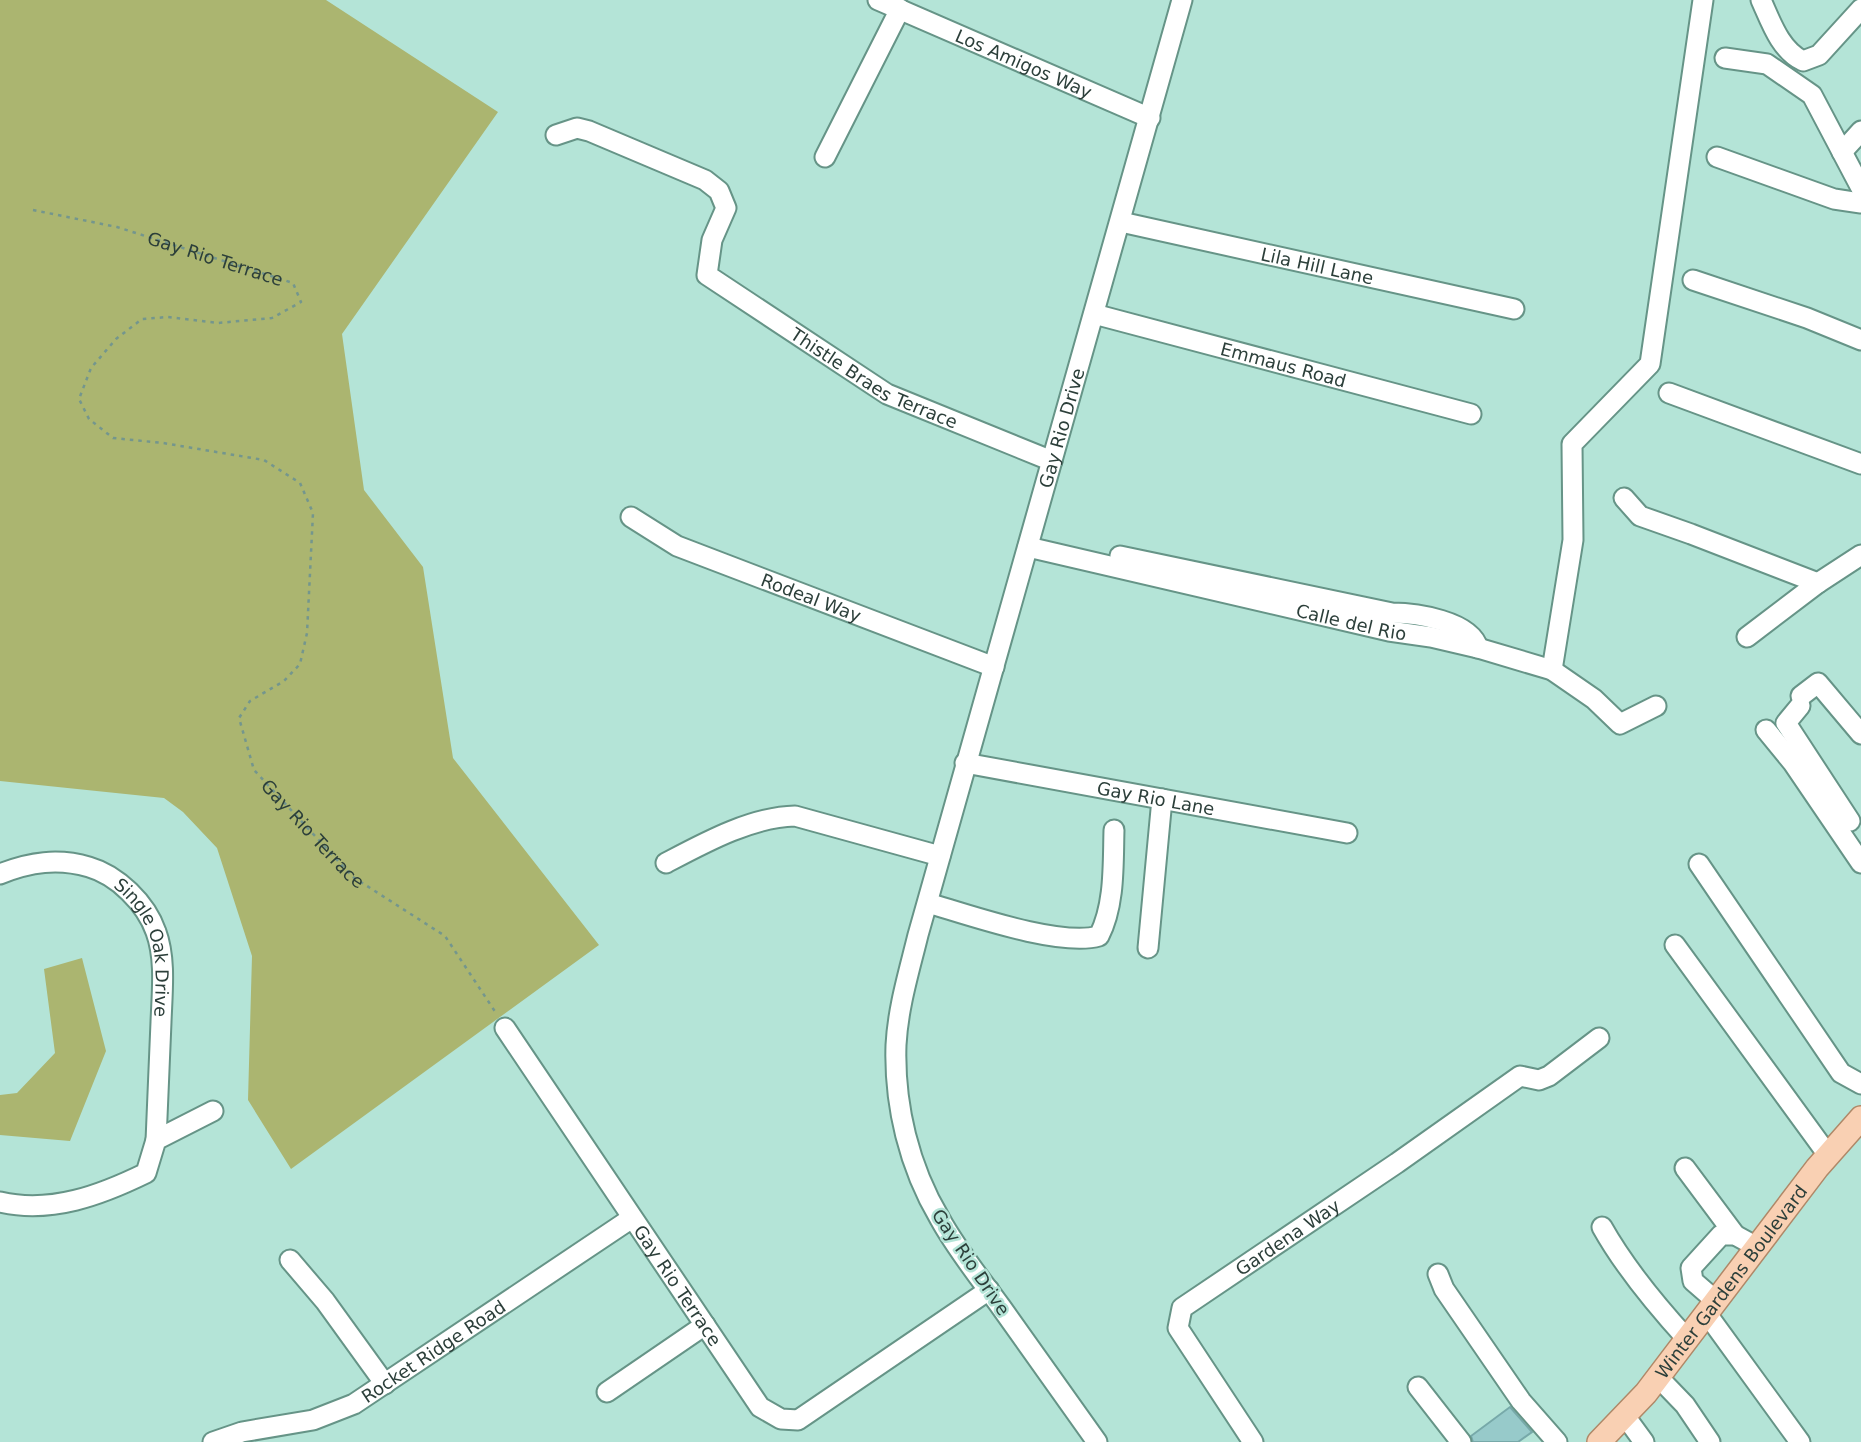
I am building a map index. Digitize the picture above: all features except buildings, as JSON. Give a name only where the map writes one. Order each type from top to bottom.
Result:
[{"type":"main road","name":"Winter Gardens Boulevard","points":[[1599,1442],[1658,1377],[1828,1155],[1861,1118]]},
{"type":"street","name":"Los Amigos Way","points":[[878,0],[1150,118]]},
{"type":"street","name":"Gay Rio Drive","points":[[1097,1442],[954,1241],[927,1195],[908,1146],[902,1120],[896,1072],[898,1023],[901,999],[965,763],[1182,0]]},
{"type":"street","points":[[1552,670],[1573,540],[1572,444],[1650,364],[1703,0]]},
{"type":"street","points":[[1761,0],[1785,46],[1793,56],[1803,61],[1819,55],[1861,9]]},
{"type":"street","points":[[825,157],[900,9]]},
{"type":"street","points":[[1726,58],[1767,64],[1812,95],[1861,188]]},
{"type":"street","name":"Thistle Braes Terrace","points":[[556,135],[577,128],[589,131],[705,180],[719,191],[726,208],[712,240],[707,275],[887,394],[1052,461]]},
{"type":"street","points":[[1842,152],[1861,131]]},
{"type":"street","points":[[1717,157],[1835,199],[1861,203]]},
{"type":"street","name":"Lila Hill Lane","points":[[1121,222],[1514,309]]},
{"type":"street","points":[[1693,280],[1807,318],[1861,340]]},
{"type":"street","name":"Emmaus Road","points":[[1094,314],[1471,414]]},
{"type":"street","points":[[1669,393],[1861,464]]},
{"type":"street","points":[[1623,498],[1640,516],[1818,583]]},
{"type":"street","name":"Rodeal Way","points":[[631,517],[677,546],[994,667]]},
{"type":"street","name":"Calle del Rio","points":[[1030,541],[1389,631],[1432,637],[1478,648],[1552,670],[1594,699],[1620,724],[1656,706]]},
{"type":"street","points":[[1747,637],[1818,583],[1861,555]]},
{"type":"street","points":[[1861,734],[1818,683],[1786,723],[1855,817],[1861,840]]},
{"type":"street","points":[[1766,730],[1793,763],[1861,863]]},
{"type":"street","name":"Gay Rio Lane","points":[[965,763],[1347,833]]},
{"type":"street","points":[[1148,948],[1162,799]]},
{"type":"street","points":[[666,863],[716,837],[780,816],[795,816],[940,856]]},
{"type":"street","points":[[928,903],[1025,931],[1088,940],[1099,936],[1104,927],[1112,880],[1114,830]]},
{"type":"street","name":"Single Oak Drive","points":[[0,874],[17,867],[50,861],[72,862],[101,871],[119,882],[147,914],[157,933],[162,973],[156,1140],[146,1172],[113,1189],[85,1199],[45,1205],[13,1205],[0,1202]]},
{"type":"street","points":[[1699,864],[1841,1073],[1861,1084]]},
{"type":"street","points":[[1675,945],[1828,1155]]},
{"type":"street","name":"Gay Rio Terrace","points":[[505,1028],[760,1407],[781,1419],[798,1420],[989,1290]]},
{"type":"street","name":"Gardena Way","points":[[1253,1442],[1178,1328],[1182,1308],[1397,1163],[1520,1076],[1539,1080],[1549,1076],[1599,1038]]},
{"type":"street","points":[[156,1140],[213,1111]]},
{"type":"street","points":[[1685,1168],[1735,1234],[1757,1247]]},
{"type":"street","name":"Rocket Ridge Road","points":[[213,1442],[242,1432],[313,1420],[354,1404],[632,1218]]},
{"type":"street","points":[[1602,1227],[1617,1255],[1687,1339]]},
{"type":"street","points":[[1735,1234],[1721,1235],[1691,1268],[1690,1274],[1800,1442]]},
{"type":"street","points":[[290,1260],[342,1323],[384,1384]]},
{"type":"street","points":[[1438,1274],[1444,1289],[1521,1401],[1557,1442]]},
{"type":"street","points":[[607,1392],[705,1325]]},
{"type":"street","points":[[1658,1377],[1685,1405],[1710,1442]]},
{"type":"street","points":[[1418,1387],[1461,1442]]},
{"type":"street","points":[[1625,1416],[1644,1442]]},
{"type":"path","name":"Gay Rio Terrace","points":[[33,209],[117,228],[293,283],[301,302],[272,318],[218,323],[168,317],[142,319],[116,338],[91,369],[79,399],[89,419],[113,438],[163,443],[264,460],[300,483],[313,513],[307,633],[300,664],[284,681],[250,701],[239,718],[254,770],[353,877],[445,936],[505,1028]]},
{"type":"green space","points":[[0,0],[326,0],[498,112],[342,334],[364,490],[423,567],[453,758],[599,945],[291,1169],[248,1100],[252,956],[217,848],[183,812],[164,798],[0,781]]},
{"type":"green space","points":[[82,958],[106,1051],[70,1141],[0,1135],[0,1095],[17,1093],[55,1053],[44,969]]}]
